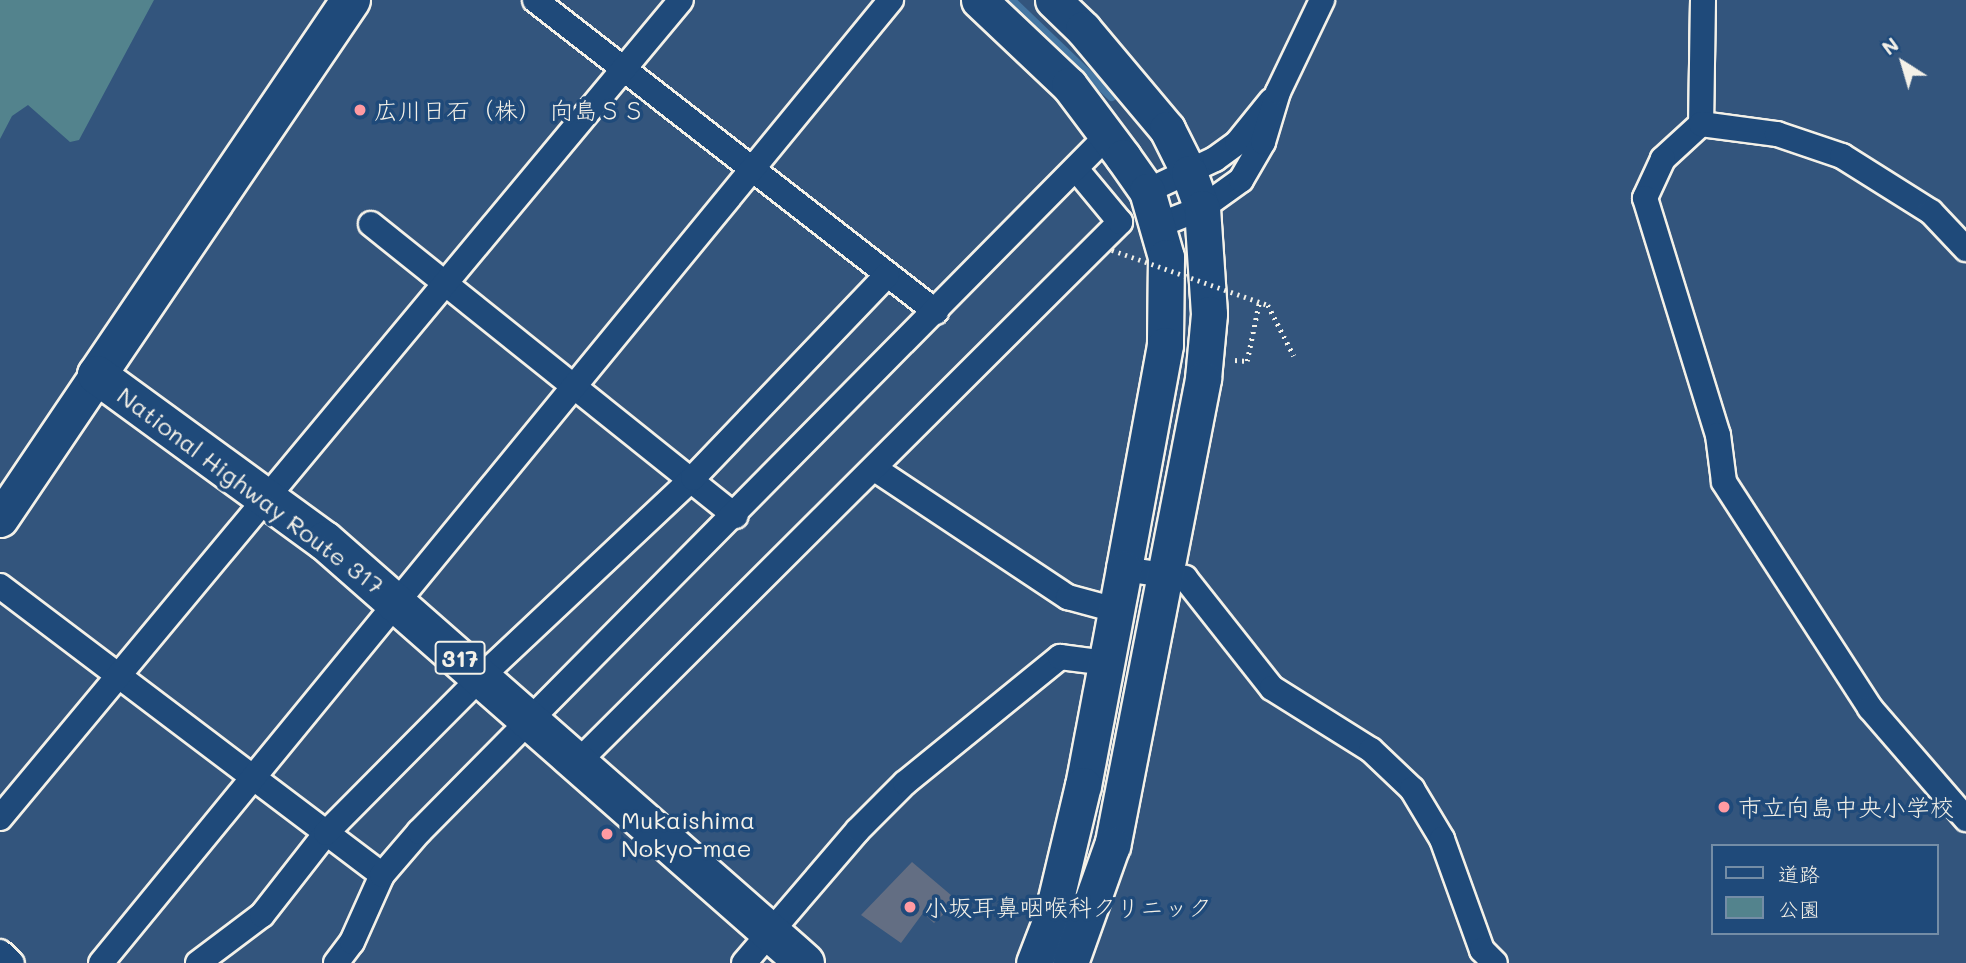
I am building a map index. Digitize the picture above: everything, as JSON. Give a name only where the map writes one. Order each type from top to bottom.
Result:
[{"type":"highway","name":"National Highway Route 317","points":[[351,0],[97,374],[268,497],[397,601],[576,764],[804,963]]},
{"type":"street","points":[[535,0],[936,312]]},
{"type":"street","points":[[0,818],[121,676],[681,0]]},
{"type":"street","points":[[102,963],[891,0]]},
{"type":"street","points":[[979,0],[1069,85],[1107,136],[1147,191],[1159,225],[1166,257],[1166,345],[1083,785],[1051,919],[1034,963]]},
{"type":"street","points":[[1053,0],[1083,29],[1167,129],[1189,173],[1202,208],[1209,314],[1203,379],[1111,845],[1070,963]]},
{"type":"street","points":[[1159,225],[1202,208],[1241,180],[1264,142],[1278,92],[1322,0]]},
{"type":"street","points":[[1703,0],[1701,124],[1663,159],[1645,198],[1718,435],[1724,482],[1871,708],[1966,818]]},
{"type":"street","points":[[1147,191],[1189,173],[1237,143],[1278,92]]},
{"type":"street","points":[[1701,124],[1777,134],[1842,156],[1931,212],[1966,249]]},
{"type":"street","points":[[336,963],[352,943],[382,875],[419,832],[735,516],[1107,136]]},
{"type":"street","points":[[576,764],[1121,222],[1076,169]]},
{"type":"street","points":[[371,224],[692,478],[735,516]]},
{"type":"street","points":[[198,963],[262,915],[327,833],[481,677],[692,478],[887,275]]},
{"type":"street","points":[[0,519],[97,374]]},
{"type":"street","points":[[875,469],[1068,597],[1116,610]]},
{"type":"street","points":[[1124,569],[1185,578],[1272,688],[1371,750],[1412,789],[1442,839],[1482,950],[1495,963]]},
{"type":"street","points":[[0,586],[382,875]]},
{"type":"street","points":[[744,963],[905,783],[1060,657],[1106,663]]},
{"type":"street","points":[[0,952],[12,963]]},
{"type":"path","points":[[1112,250],[1268,305],[1294,356]]},
{"type":"path","points":[[1247,362],[1259,303]]},
{"type":"green space","points":[[0,0],[154,0],[79,140],[70,142],[28,105],[12,116],[0,139]]},
{"type":"building","name":"小坂耳鼻咽喉科クリニック","points":[[912,862],[958,901],[934,923],[923,913],[901,943],[861,915]]},
{"type":"waterway","points":[[1011,0],[1111,96]]},
{"type":"place","name":"広川日石（株） 向島ＳＳ","points":[[360,110]]},
{"type":"place","name":"市立向島中央小学校","points":[[1724,807]]},
{"type":"place","name":"Mukaishima Nokyo-mae","points":[[607,834]]},
{"type":"place","name":"小坂耳鼻咽喉科クリニック","points":[[910,907]]}]
